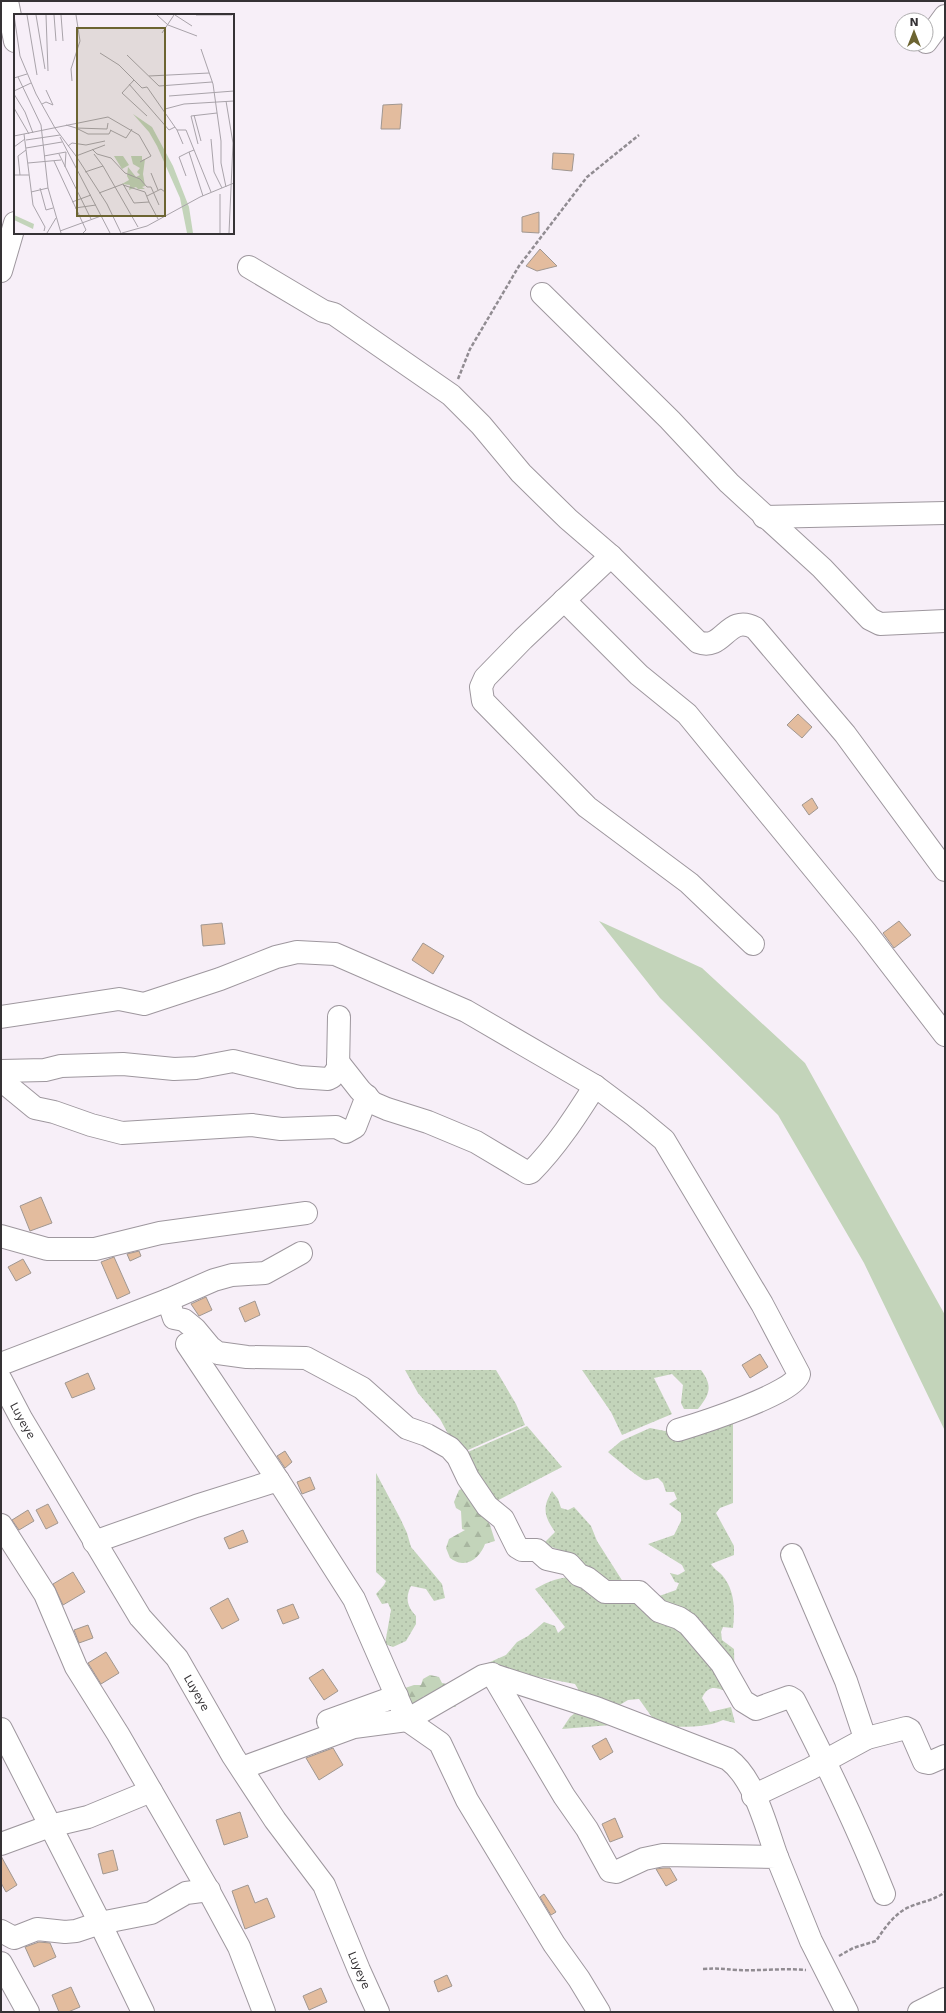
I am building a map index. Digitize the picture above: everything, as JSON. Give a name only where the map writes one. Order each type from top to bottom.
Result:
[{"type":"street","points":[[7,1],[14,36]]},
{"type":"street","points":[[934,31],[945,16]]},
{"type":"street","points":[[1,271],[14,226]]},
{"type":"street","points":[[248,267],[323,311],[334,314],[451,395],[481,425],[520,473],[568,519],[611,556],[698,642],[705,645],[713,643],[739,624],[747,624],[755,628],[845,734],[945,869]]},
{"type":"street","points":[[542,294],[670,420],[729,483],[764,517],[822,568],[870,619],[880,624],[945,621]]},
{"type":"street","points":[[764,517],[945,513]]},
{"type":"street","points":[[611,556],[523,639],[485,678],[481,687],[484,701],[587,807],[690,883],[753,944]]},
{"type":"street","points":[[564,600],[639,675],[687,714],[865,931],[945,1035]]},
{"type":"street","points":[[1,1017],[119,999],[144,1004],[220,979],[276,957],[297,952],[332,953],[466,1011],[595,1086],[664,1140],[762,1304],[799,1374],[795,1382],[750,1406],[678,1430]]},
{"type":"street","points":[[1,1071],[45,1070],[61,1066],[116,1064],[152,1065],[160,1068],[174,1069],[196,1068],[233,1061],[305,1078],[328,1079],[337,1071],[339,1017]]},
{"type":"street","points":[[338,1062],[373,1103],[428,1122],[476,1142],[528,1173],[531,1172],[545,1158],[580,1110],[595,1086]]},
{"type":"street","points":[[1,1080],[15,1090],[31,1106],[122,1133],[252,1125],[281,1130],[336,1127],[346,1132],[355,1127],[366,1096]]},
{"type":"street","points":[[1,1236],[47,1249],[95,1249],[160,1233],[306,1213]]},
{"type":"street","points":[[1,1364],[168,1300],[214,1280],[232,1275],[266,1273],[301,1253]]},
{"type":"street","points":[[168,1300],[174,1318],[184,1320],[195,1329],[210,1347],[218,1353],[247,1357],[306,1358],[362,1388],[407,1428],[427,1435],[450,1448],[458,1457],[468,1478],[487,1506],[503,1519],[517,1547],[522,1550],[537,1550],[547,1560],[569,1564],[578,1575],[587,1578],[605,1592],[639,1592],[659,1612],[679,1618],[688,1624],[722,1664],[743,1701],[750,1706],[756,1709],[789,1697],[794,1700],[825,1760],[869,1855],[884,1894]]},
{"type":"street","points":[[187,1344],[278,1480],[354,1599],[407,1720],[440,1743],[467,1800],[554,1944],[579,1979],[599,2012]]},
{"type":"street","name":"Luyeye","points":[[1,1380],[22,1420],[140,1617],[177,1658],[237,1762],[275,1820],[324,1885],[378,2012]]},
{"type":"street","points":[[94,1542],[196,1506],[278,1480]]},
{"type":"street","points":[[1,1525],[45,1594],[76,1667],[118,1734],[209,1890],[239,1946],[264,2012]]},
{"type":"street","points":[[792,1555],[846,1682],[863,1732],[867,1738]]},
{"type":"street","points":[[237,1762],[354,1727],[407,1720],[490,1674],[596,1708],[728,1759],[741,1772],[765,1820],[777,1857],[811,1941],[847,2012]]},
{"type":"street","points":[[493,1675],[564,1796],[587,1829],[610,1871],[616,1872],[644,1859],[663,1855],[777,1857]]},
{"type":"street","points":[[237,1762],[397,1696]]},
{"type":"street","points":[[753,1796],[867,1738],[906,1728],[910,1730],[924,1762],[929,1763],[945,1756]]},
{"type":"street","points":[[1,1729],[100,1923],[143,2012]]},
{"type":"street","points":[[1,1844],[50,1826],[88,1817],[151,1791]]},
{"type":"street","points":[[1,1931],[14,1938],[37,1929],[65,1932],[76,1931],[100,1923],[151,1913],[186,1893],[209,1890]]},
{"type":"street","points":[[1,1963],[28,2012]]},
{"type":"street","points":[[919,2012],[945,1998]]},
{"type":"path","points":[[451,395],[470,349],[519,266],[587,177],[639,135]]},
{"type":"green space","points":[[599,921],[702,968],[805,1063],[945,1315],[945,1431],[864,1263],[778,1115],[660,998]]},
{"type":"green space","points":[[405,1370],[496,1370],[516,1404],[525,1425],[459,1454],[440,1419],[418,1393]]},
{"type":"green space","points":[[582,1370],[701,1370],[707,1381],[708,1390],[705,1399],[698,1409],[684,1409],[681,1403],[683,1385],[672,1374],[654,1378],[672,1414],[622,1435],[611,1412]]},
{"type":"green space","points":[[733,1401],[733,1503],[720,1508],[716,1513],[734,1546],[734,1555],[711,1564],[722,1575],[732,1594],[734,1614],[733,1628],[723,1627],[721,1632],[722,1640],[734,1649],[735,1694],[713,1688],[709,1689],[702,1698],[710,1712],[731,1707],[735,1723],[723,1720],[700,1726],[659,1727],[639,1699],[628,1700],[613,1709],[623,1724],[562,1729],[570,1717],[580,1709],[581,1694],[575,1684],[481,1666],[506,1655],[517,1642],[528,1636],[544,1622],[555,1626],[558,1633],[565,1627],[535,1589],[554,1580],[575,1577],[557,1558],[560,1550],[543,1544],[555,1532],[548,1521],[546,1512],[547,1502],[552,1491],[558,1499],[561,1508],[568,1510],[574,1507],[591,1526],[597,1541],[625,1585],[648,1600],[676,1590],[679,1583],[675,1582],[670,1573],[678,1575],[685,1571],[682,1565],[648,1544],[674,1535],[681,1521],[681,1513],[669,1504],[677,1499],[674,1492],[666,1492],[663,1483],[658,1478],[648,1480],[643,1479],[608,1452],[621,1441],[650,1428],[665,1431],[702,1410]]},
{"type":"green space","points":[[527,1426],[562,1467],[489,1505],[461,1455]]},
{"type":"green space","points":[[376,1473],[400,1518],[407,1533],[411,1547],[442,1584],[445,1598],[434,1601],[426,1589],[411,1586],[408,1594],[408,1602],[416,1616],[416,1624],[406,1641],[393,1647],[385,1644],[391,1610],[388,1603],[382,1604],[376,1594],[386,1581],[376,1572]]},
{"type":"green space","points":[[466,1487],[490,1525],[495,1541],[485,1544],[482,1551],[470,1562],[462,1563],[450,1558],[446,1548],[449,1539],[465,1530],[462,1529],[461,1511],[456,1508],[454,1502],[459,1490]]},
{"type":"green space","points":[[430,1675],[439,1677],[442,1683],[451,1685],[450,1696],[456,1707],[451,1707],[433,1698],[424,1696],[417,1704],[405,1708],[405,1688],[414,1685],[421,1685],[423,1679]]},
{"type":"building","points":[[402,104],[400,129],[381,129],[383,105]]},
{"type":"building","points":[[553,153],[574,154],[572,171],[552,169]]},
{"type":"building","points":[[539,212],[539,233],[522,232],[522,217]]},
{"type":"building","points":[[540,249],[557,266],[537,271],[526,266]]},
{"type":"building","points":[[798,714],[812,727],[802,738],[787,725]]},
{"type":"building","points":[[812,798],[818,808],[809,815],[802,805]]},
{"type":"building","points":[[899,921],[911,935],[894,948],[883,933]]},
{"type":"building","points":[[222,923],[225,944],[203,946],[201,925]]},
{"type":"building","points":[[423,943],[444,956],[433,974],[412,960]]},
{"type":"building","points":[[41,1197],[52,1223],[30,1231],[20,1206]]},
{"type":"building","points":[[139,1251],[141,1256],[130,1261],[127,1254]]},
{"type":"building","points":[[114,1257],[130,1293],[117,1299],[101,1262]]},
{"type":"building","points":[[23,1259],[31,1273],[16,1281],[8,1267]]},
{"type":"building","points":[[206,1297],[212,1310],[199,1316],[191,1304]]},
{"type":"building","points":[[255,1301],[260,1315],[245,1322],[239,1308]]},
{"type":"building","points":[[760,1354],[768,1367],[750,1378],[742,1365]]},
{"type":"building","points":[[88,1373],[95,1389],[72,1398],[65,1383]]},
{"type":"building","points":[[285,1451],[292,1462],[285,1468],[277,1456]]},
{"type":"building","points":[[310,1477],[315,1489],[302,1494],[297,1482]]},
{"type":"building","points":[[48,1504],[58,1523],[46,1529],[36,1510]]},
{"type":"building","points":[[28,1510],[34,1521],[19,1530],[12,1520]]},
{"type":"building","points":[[243,1530],[248,1542],[229,1549],[224,1538]]},
{"type":"building","points":[[73,1572],[85,1592],[63,1605],[53,1584]]},
{"type":"building","points":[[228,1598],[239,1620],[222,1629],[210,1608]]},
{"type":"building","points":[[293,1604],[299,1618],[283,1624],[277,1610]]},
{"type":"building","points":[[88,1625],[93,1638],[79,1643],[74,1630]]},
{"type":"building","points":[[106,1652],[119,1673],[101,1684],[88,1663]]},
{"type":"building","points":[[323,1669],[338,1691],[324,1700],[309,1678]]},
{"type":"building","points":[[606,1738],[613,1752],[600,1760],[592,1746]]},
{"type":"building","points":[[333,1748],[343,1765],[319,1780],[306,1758]]},
{"type":"building","points":[[240,1812],[248,1837],[224,1845],[216,1820]]},
{"type":"building","points":[[615,1818],[623,1837],[610,1842],[602,1824]]},
{"type":"building","points":[[113,1850],[118,1870],[103,1874],[98,1854]]},
{"type":"building","points":[[1,1856],[17,1885],[6,1892],[1,1883]]},
{"type":"building","points":[[670,1868],[677,1880],[666,1886],[656,1869]]},
{"type":"building","points":[[248,1885],[255,1903],[267,1898],[275,1917],[245,1929],[232,1891]]},
{"type":"building","points":[[544,1894],[556,1912],[551,1915],[540,1897]]},
{"type":"building","points":[[39,1942],[50,1943],[56,1957],[34,1967],[25,1947]]},
{"type":"building","points":[[447,1975],[452,1986],[438,1992],[434,1981]]},
{"type":"building","points":[[71,1987],[80,2007],[68,2012],[59,2012],[52,1995]]},
{"type":"building","points":[[321,1988],[327,2002],[309,2010],[303,1996]]}]
